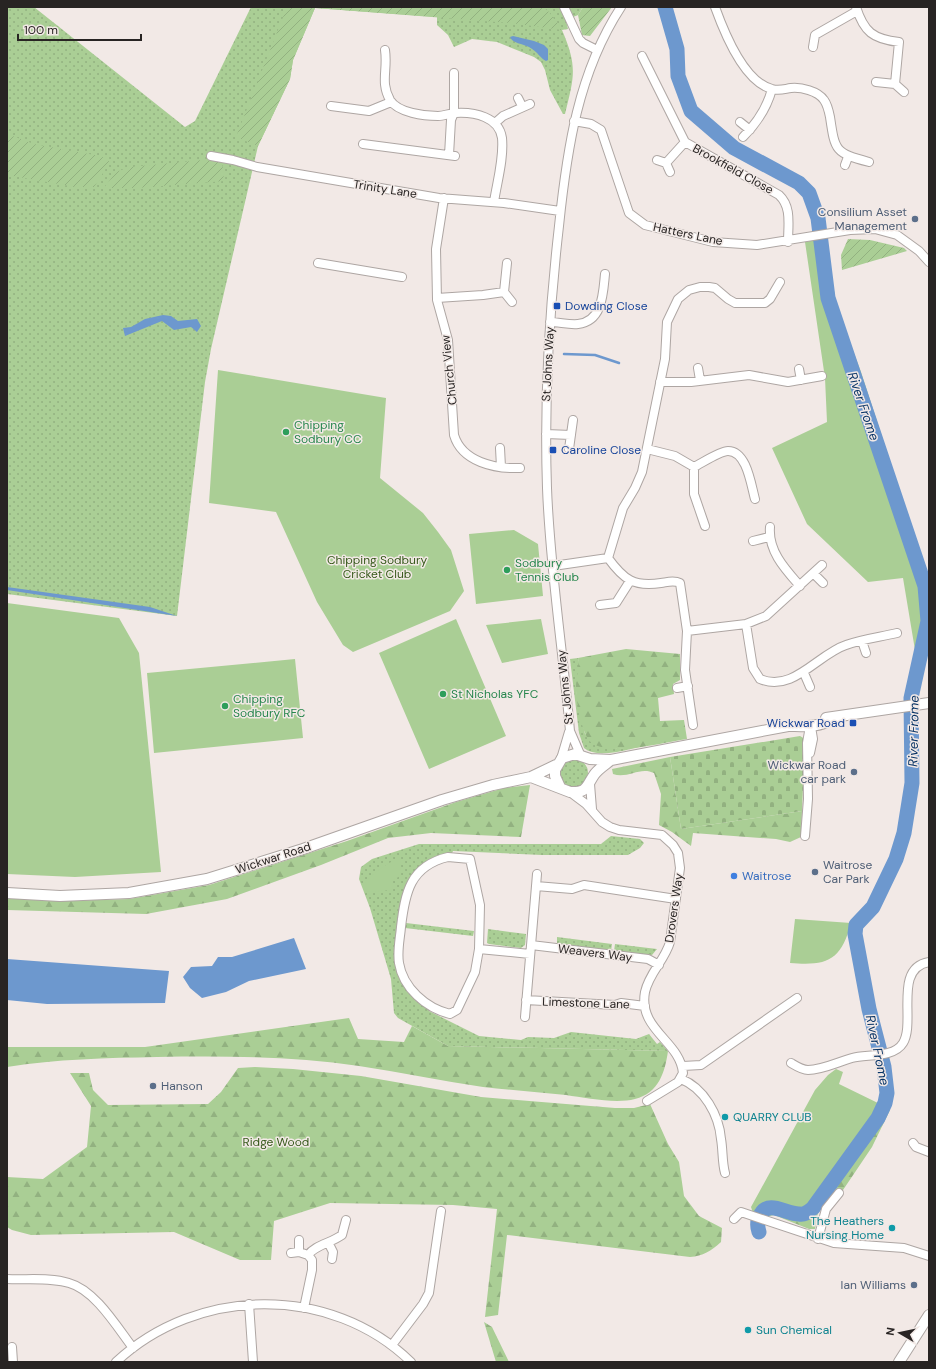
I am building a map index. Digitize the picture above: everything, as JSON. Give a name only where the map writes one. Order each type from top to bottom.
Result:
[{"type":"main road","name":"Wickwar Road","points":[[7,893],[60,896],[129,893],[207,879],[303,849],[448,798],[494,785],[531,777],[570,754],[611,760],[788,726],[810,726],[822,724],[832,718],[925,703]]},
{"type":"main road","points":[[583,756],[592,767],[592,780]]},
{"type":"main road","points":[[531,777],[570,792],[581,792],[611,760]]},
{"type":"main road","points":[[558,762],[555,776],[560,787]]},
{"type":"main road","points":[[899,1362],[929,1315]]},
{"type":"street","points":[[564,7],[579,39],[597,50]]},
{"type":"street","name":"St Johns Way","points":[[583,756],[570,731],[553,566],[547,490],[546,434],[550,322],[560,211],[574,120],[580,93],[597,50],[620,7]]},
{"type":"street","points":[[715,7],[722,26],[751,76],[762,85],[772,89],[803,89],[818,95],[825,100],[829,113],[833,141],[840,151],[848,157],[869,162]]},
{"type":"street","points":[[813,47],[815,35],[857,9],[863,25],[870,34],[879,39],[899,42],[895,84]]},
{"type":"street","points":[[385,50],[387,64],[383,81],[391,102],[402,109],[421,114],[439,116],[454,113],[474,114],[487,117],[495,122],[502,137],[502,148],[494,202]]},
{"type":"street","name":"Brookfield Close","points":[[642,56],[685,142],[786,201],[788,211],[788,242]]},
{"type":"street","points":[[363,144],[452,156],[451,120],[454,113],[457,77]]},
{"type":"street","points":[[876,82],[895,84],[904,92]]},
{"type":"street","points":[[743,137],[763,112],[772,89]]},
{"type":"street","points":[[331,106],[369,111],[391,102]]},
{"type":"street","points":[[495,122],[523,103]]},
{"type":"street","name":"Hatters Lane","points":[[574,120],[591,124],[601,130],[628,212],[645,225],[713,242],[757,245],[788,242],[850,230],[875,229],[897,235],[919,251],[929,262]]},
{"type":"street","points":[[740,122],[750,130]]},
{"type":"street","name":"Brookfield Close","points":[[666,163],[685,142]]},
{"type":"street","name":"Trinity Lane","points":[[212,156],[234,160],[257,167],[444,198],[494,202],[560,211]]},
{"type":"street","points":[[845,166],[848,157]]},
{"type":"street","points":[[657,160],[666,163],[670,172]]},
{"type":"street","name":"Church View","points":[[444,198],[436,249],[437,298],[438,310],[448,342],[453,402],[453,429],[456,440],[464,452],[471,458],[501,468],[520,468]]},
{"type":"street","points":[[318,263],[402,277]]},
{"type":"street","points":[[507,263],[504,292],[512,302]]},
{"type":"street","points":[[550,322],[578,324],[592,318],[600,307],[605,274]]},
{"type":"street","points":[[608,558],[623,508],[635,488],[647,449],[665,359],[667,322],[671,310],[681,296],[689,290],[709,286],[715,288],[735,303],[765,303],[770,300],[780,282]]},
{"type":"street","points":[[437,298],[478,296],[504,292]]},
{"type":"street","points":[[698,368],[700,380]]},
{"type":"street","points":[[799,369],[801,380]]},
{"type":"street","points":[[660,382],[749,375],[761,376],[779,382],[822,376]]},
{"type":"street","points":[[569,449],[573,420]]},
{"type":"street","points":[[546,434],[571,434]]},
{"type":"street","points":[[500,448],[501,468]]},
{"type":"street","points":[[647,449],[675,456],[694,467]]},
{"type":"street","points":[[694,467],[727,451],[735,452],[742,458],[755,499]]},
{"type":"street","points":[[694,467],[694,494],[705,526]]},
{"type":"street","points":[[770,527],[769,537],[780,562],[800,586]]},
{"type":"street","points":[[753,541],[769,537]]},
{"type":"street","points":[[553,566],[608,558]]},
{"type":"street","points":[[608,558],[619,572],[630,581],[649,585],[674,581],[680,583],[688,631],[685,670],[693,725]]},
{"type":"street","points":[[688,631],[746,624],[766,616],[814,574],[822,565]]},
{"type":"street","points":[[814,574],[823,583]]},
{"type":"street","points":[[600,605],[616,603],[630,581]]},
{"type":"street","points":[[746,624],[753,668],[760,679],[770,682],[804,673],[831,652],[845,645],[897,633]]},
{"type":"street","points":[[862,640],[866,653]]},
{"type":"street","points":[[804,673],[810,687]]},
{"type":"street","points":[[677,688],[688,686]]},
{"type":"street","points":[[806,836],[808,739],[810,726]]},
{"type":"street","name":"St Johns Way","points":[[558,762],[570,731]]},
{"type":"street","points":[[592,780],[592,809]]},
{"type":"street","name":"Drovers Way","points":[[570,792],[592,809],[602,822],[610,827],[619,830],[662,835],[673,845],[680,860],[670,942],[659,965],[647,983],[645,1006],[647,1016],[655,1030],[674,1052],[683,1066]]},
{"type":"street","points":[[448,857],[470,858],[480,905],[479,949],[474,972],[454,1014],[446,1013],[423,1001],[406,983],[399,963],[398,952],[404,900],[411,883],[421,871],[431,863],[448,857]]},
{"type":"street","points":[[524,1017],[537,874]]},
{"type":"street","points":[[536,886],[572,889],[584,885],[676,899]]},
{"type":"street","name":"Weavers Way","points":[[531,945],[648,959],[659,965]]},
{"type":"street","points":[[479,949],[530,954]]},
{"type":"street","points":[[791,1063],[799,1068],[809,1070],[840,1063],[852,1058],[877,1055],[899,1048],[905,1040],[908,988],[912,973],[918,966],[929,962]]},
{"type":"street","points":[[647,1101],[681,1079],[683,1066],[701,1065],[796,998]]},
{"type":"street","name":"Limestone Lane","points":[[526,1000],[615,1005],[621,1003],[645,1006]]},
{"type":"street","points":[[681,1079],[690,1082],[698,1089],[710,1104],[720,1129],[725,1173]]},
{"type":"street","points":[[913,1143],[916,1148],[929,1152]]},
{"type":"street","points":[[818,1239],[826,1209],[838,1193]]},
{"type":"street","points":[[734,1219],[748,1205]]},
{"type":"street","points":[[392,1345],[423,1304],[429,1292],[441,1211]]},
{"type":"street","points":[[741,1212],[818,1239],[856,1246],[904,1248],[929,1256]]},
{"type":"street","points":[[308,1255],[313,1249],[329,1244],[342,1235],[346,1220]]},
{"type":"street","points":[[299,1240],[295,1252],[308,1255],[312,1260],[312,1270],[304,1308]]},
{"type":"street","points":[[329,1244],[333,1252],[332,1259]]},
{"type":"street","points":[[7,1279],[62,1281],[78,1286],[95,1298],[133,1348]]},
{"type":"street","points":[[116,1362],[133,1348],[172,1324],[196,1314],[249,1304],[284,1304],[323,1312],[358,1325],[392,1345],[411,1362]]},
{"type":"street","points":[[249,1304],[253,1362]]},
{"type":"street","points":[[12,1347],[13,1362]]},
{"type":"green space","points":[[7,7],[34,7],[185,127],[195,121],[251,7],[583,7],[578,15],[566,20],[568,29],[562,30],[570,54],[573,72],[571,90],[565,114],[563,114],[550,90],[545,70],[541,62],[534,57],[497,42],[472,39],[454,47],[448,35],[437,25],[437,17],[315,8],[293,60],[290,79],[258,146],[211,349],[205,382],[177,616],[7,594]]},
{"type":"green space","points":[[287,7],[543,7],[549,12],[562,30],[511,23],[315,8],[293,60],[290,79],[258,146],[236,137]]},
{"type":"green space","points":[[583,7],[612,7],[590,36],[582,35],[578,15]]},
{"type":"green space","points":[[7,134],[34,144],[100,156],[110,162],[94,187],[76,187],[7,175]]},
{"type":"green space","points":[[203,160],[222,161],[224,181],[137,188],[104,188],[116,172],[130,167]]},
{"type":"green space","points":[[825,238],[837,308],[861,372],[929,581],[929,634],[925,651],[915,650],[903,578],[868,582],[807,524],[772,448],[827,422],[825,378],[805,242]]},
{"type":"green space","points":[[848,239],[870,240],[904,248],[907,251],[842,270],[841,255]]},
{"type":"green space","name":"Chipping Sodbury Cricket Club","points":[[218,370],[386,398],[380,478],[423,513],[451,550],[464,591],[450,611],[353,652],[343,645],[317,602],[276,512],[209,503]]},
{"type":"green space","name":"Sodbury Tennis Club","points":[[514,530],[538,544],[543,596],[476,604],[469,534]]},
{"type":"green space","points":[[7,603],[119,618],[139,653],[161,872],[75,877],[7,874]]},
{"type":"green space","name":"St Nicholas YFC","points":[[456,619],[506,736],[429,769],[379,653]]},
{"type":"green space","points":[[541,619],[548,654],[502,663],[486,625]]},
{"type":"green space","points":[[626,649],[680,654],[680,680],[673,684],[674,694],[658,698],[660,721],[684,720],[687,739],[625,749],[612,749],[601,747],[592,743],[588,739],[583,727],[577,697],[576,687],[578,658]]},
{"type":"green space","points":[[578,658],[580,666],[576,690],[585,734],[617,749],[652,744],[607,753],[598,753],[584,748],[579,733],[570,659]]},
{"type":"green space","name":"Chipping Sodbury RFC","points":[[295,659],[303,738],[154,753],[147,673]]},
{"type":"green space","points":[[800,736],[805,739],[802,811],[681,829],[670,757]]},
{"type":"green space","points":[[670,757],[681,829],[802,811],[801,837],[790,842],[776,839],[693,833],[691,846],[672,832],[659,825],[661,794],[654,773],[644,771],[624,775],[613,774],[612,769]]},
{"type":"green space","points":[[574,759],[584,763],[588,773],[584,783],[574,787],[564,783],[560,773],[564,763]]},
{"type":"green space","points":[[530,785],[521,837],[431,833],[388,838],[321,865],[227,899],[146,914],[7,910],[7,898],[62,901],[129,899],[209,885],[347,841],[456,802],[504,788]]},
{"type":"green space","points":[[611,836],[640,839],[644,843],[640,848],[628,855],[542,855],[453,851],[452,853],[437,856],[426,861],[410,878],[402,900],[396,940],[398,969],[405,987],[414,997],[429,1008],[429,1011],[479,1036],[521,1040],[528,1037],[554,1038],[571,1032],[636,1039],[649,1034],[657,1044],[660,1042],[668,1051],[448,1046],[398,1018],[394,1013],[391,979],[370,908],[359,879],[361,867],[372,859],[419,844],[601,844]]},
{"type":"green space","points":[[393,861],[401,861],[400,876],[393,880],[392,890],[365,892],[364,885],[373,874]]},
{"type":"green space","points":[[795,919],[851,923],[847,936],[837,953],[823,962],[803,964],[790,963]]},
{"type":"green space","points":[[406,923],[474,931],[473,936],[405,928]]},
{"type":"green space","points":[[488,929],[526,934],[525,945],[521,948],[489,944],[487,943]]},
{"type":"green space","points":[[557,937],[612,944],[611,951],[557,945]]},
{"type":"green space","points":[[615,944],[657,949],[652,955],[614,951]]},
{"type":"green space","points":[[349,1018],[358,1039],[404,1042],[412,1026],[448,1046],[668,1051],[663,1074],[655,1087],[643,1096],[635,1099],[619,1101],[483,1087],[359,1066],[283,1058],[157,1057],[82,1059],[7,1067],[7,1047],[145,1047]]},
{"type":"green space","name":"Ridge Wood","points":[[255,1067],[293,1069],[361,1076],[481,1097],[615,1108],[634,1108],[650,1104],[668,1144],[679,1162],[684,1196],[699,1216],[722,1228],[721,1242],[714,1248],[699,1256],[690,1257],[507,1235],[498,1315],[485,1317],[497,1209],[453,1205],[330,1203],[274,1221],[271,1260],[240,1260],[174,1232],[31,1235],[12,1230],[7,1227],[7,1177],[43,1179],[87,1147],[91,1106],[70,1073],[89,1073],[93,1090],[108,1105],[208,1104],[221,1092],[238,1068]]},
{"type":"green space","points":[[836,1069],[843,1072],[839,1084],[882,1105],[875,1118],[823,1190],[804,1211],[773,1206],[762,1209],[758,1215],[753,1213],[751,1207],[815,1090],[828,1075]]},
{"type":"green space","points":[[882,1105],[890,1110],[872,1147],[843,1190],[834,1194],[818,1213],[815,1229],[809,1229],[774,1215],[766,1217],[758,1215],[762,1210],[772,1206],[804,1211],[811,1206],[875,1118]]},
{"type":"green space","points":[[484,1322],[492,1327],[509,1362],[496,1362]]},
{"type":"water","points":[[513,36],[544,45],[548,49],[548,60],[544,60],[529,47],[513,41],[510,37]]},
{"type":"water","points":[[163,315],[171,316],[178,321],[197,319],[201,326],[197,332],[191,327],[174,330],[162,321],[125,336],[123,328],[131,327],[145,319]]},
{"type":"water","points":[[7,587],[150,607],[177,616],[7,590]]},
{"type":"water","points":[[294,938],[306,969],[249,981],[226,992],[202,998],[190,988],[183,977],[191,967],[212,966],[218,957],[232,957]]},
{"type":"water","points":[[7,959],[169,971],[165,1003],[47,1004],[7,1000]]},
{"type":"waterway","name":"River Frome","points":[[665,7],[677,49],[678,76],[691,111],[734,148],[799,183],[809,193],[818,218],[828,298],[925,586],[928,621],[911,698],[912,783],[904,833],[896,859],[873,907],[856,925],[855,934],[869,1009],[884,1067],[887,1093],[885,1103],[878,1118],[813,1208],[803,1214],[768,1208],[764,1210],[759,1218],[759,1232]]},
{"type":"waterway","points":[[564,354],[595,355],[619,363]]},
{"type":"place","name":"Consilium Asset Management","points":[[915,219]]},
{"type":"place","name":"Dowding Close","points":[[557,306]]},
{"type":"place","name":"Chipping Sodbury CC","points":[[286,432]]},
{"type":"place","name":"Caroline Close","points":[[553,450]]},
{"type":"place","name":"Sodbury Tennis Club","points":[[507,570]]},
{"type":"place","name":"St Nicholas YFC","points":[[443,694]]},
{"type":"place","name":"Chipping Sodbury RFC","points":[[225,706]]},
{"type":"place","name":"Wickwar Road","points":[[853,723]]},
{"type":"place","name":"Wickwar Road car park","points":[[854,772]]},
{"type":"place","name":"Waitrose Car Park","points":[[815,872]]},
{"type":"place","name":"Waitrose","points":[[734,876]]},
{"type":"place","name":"Hanson","points":[[153,1086]]},
{"type":"place","name":"QUARRY CLUB","points":[[725,1117]]},
{"type":"place","name":"The Heathers Nursing Home","points":[[892,1228]]},
{"type":"place","name":"Ian Williams","points":[[914,1285]]},
{"type":"place","name":"Sun Chemical","points":[[748,1330]]}]
